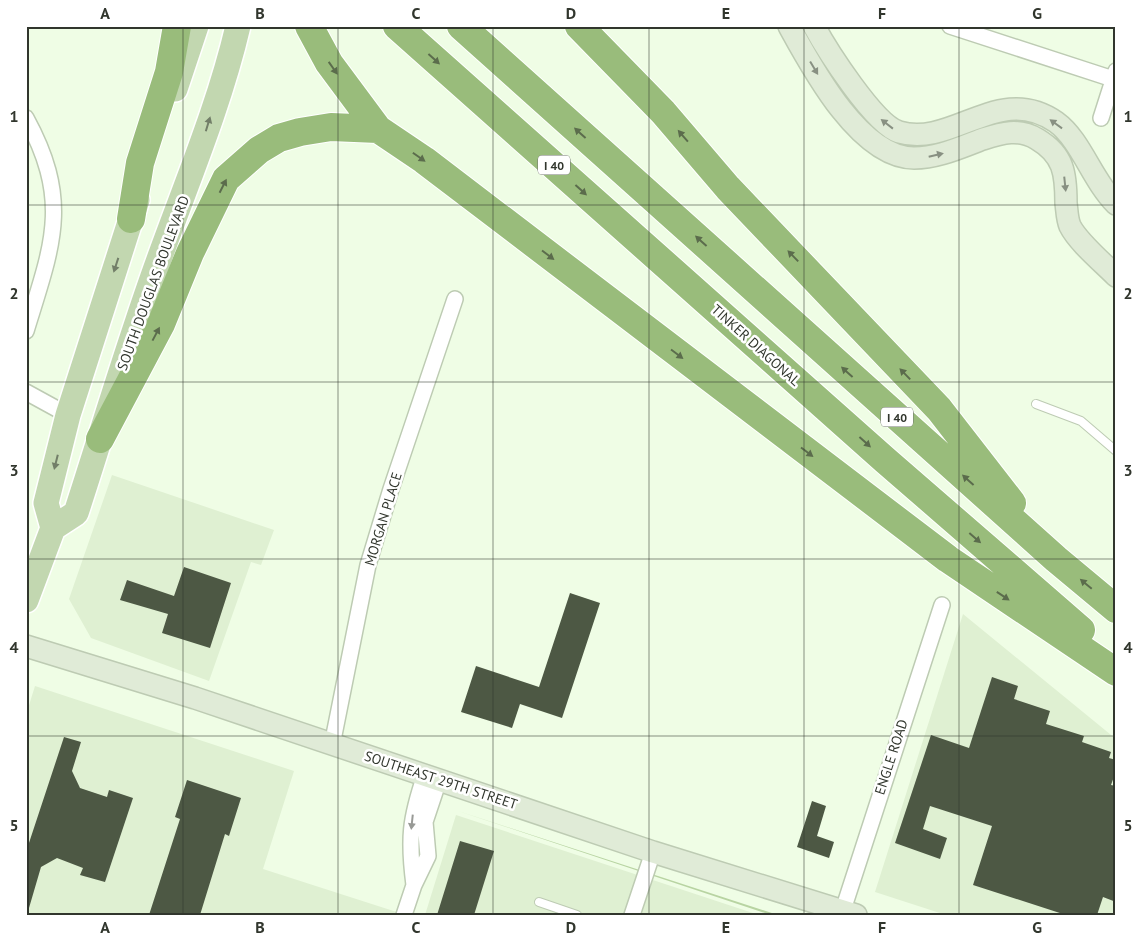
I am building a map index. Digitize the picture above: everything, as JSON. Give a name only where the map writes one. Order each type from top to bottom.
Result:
[{"type":"highway","points":[[131,219],[140,162],[169,72],[177,26]]},
{"type":"highway","points":[[308,26],[329,63],[378,129],[424,160],[948,559],[1116,672]]},
{"type":"highway","name":"TINKER DIAGONAL","points":[[397,26],[871,447],[1116,661]]},
{"type":"highway","name":"I 40","points":[[461,26],[1056,559],[1116,609]]},
{"type":"highway","points":[[580,26],[662,112],[728,188],[939,409],[1056,559]]},
{"type":"highway","points":[[100,439],[161,324],[190,253],[226,179],[259,150],[279,138],[300,132],[331,127],[378,129]]},
{"type":"main road","points":[[26,600],[53,528],[46,503],[68,415],[196,26]]},
{"type":"main road","name":"SOUTH DOUGLAS BOULEVARD","points":[[53,528],[76,514],[158,262],[194,172],[231,56],[238,26]]},
{"type":"main road","points":[[789,26],[823,84],[850,118],[868,139],[892,153],[912,158],[935,156],[1003,132],[1020,132],[1035,137],[1051,148],[1063,165],[1069,225],[1116,276]]},
{"type":"main road","points":[[814,26],[849,80],[884,124],[898,131],[929,134],[996,110],[1015,108],[1037,113],[1056,122],[1073,138],[1099,186],[1116,204]]},
{"type":"main road","name":"SOUTHEAST 29TH STREET","points":[[26,646],[186,695],[653,852],[849,912]]},
{"type":"street","points":[[950,26],[1114,75],[1101,118]]},
{"type":"street","points":[[26,118],[47,163],[54,198],[52,238],[26,331]]},
{"type":"street","name":"MORGAN PLACE","points":[[332,745],[368,565],[391,489],[455,299]]},
{"type":"street","points":[[26,392],[68,415]]},
{"type":"street","name":"ENGLE ROAD","points":[[849,912],[942,605]]},
{"type":"street","points":[[404,915],[414,885],[410,856],[411,820],[432,777]]},
{"type":"street","points":[[632,915],[653,852]]},
{"type":"lane","points":[[1036,404],[1081,421],[1116,451]]},
{"type":"lane","points":[[539,902],[577,915]]},
{"type":"shaded area","points":[[112,475],[274,530],[261,565],[251,562],[209,681],[91,638],[69,599]]},
{"type":"shaded area","points":[[963,614],[1116,739],[1116,915],[946,915],[875,892]]},
{"type":"shaded area","points":[[35,686],[294,771],[263,869],[406,915],[26,915],[26,715]]},
{"type":"shaded area","points":[[456,815],[759,915],[425,915]]},
{"type":"green space","points":[[458,811],[778,915],[771,915]]},
{"type":"building","points":[[184,567],[231,583],[210,648],[162,633],[168,614],[120,600],[127,580],[174,596]]},
{"type":"building","points":[[570,593],[600,603],[562,718],[520,704],[512,728],[461,712],[476,666],[539,687]]},
{"type":"building","points":[[992,677],[1018,686],[1014,699],[1050,711],[1046,724],[1084,736],[1082,742],[1111,752],[1109,758],[1116,760],[1116,771],[1111,785],[1116,786],[1116,902],[1103,897],[1097,915],[1066,915],[973,885],[992,826],[930,806],[923,829],[947,838],[940,859],[895,843],[931,735],[969,748]]},
{"type":"building","points":[[64,737],[81,742],[72,771],[80,788],[107,797],[109,790],[133,798],[105,882],[80,875],[83,868],[57,858],[41,867],[29,908],[26,907],[26,852]]},
{"type":"building","points":[[187,780],[241,798],[229,836],[225,834],[200,915],[149,915],[180,819],[175,817]]},
{"type":"building","points":[[812,801],[826,806],[817,836],[834,842],[829,858],[797,847]]},
{"type":"building","points":[[460,841],[494,851],[474,915],[437,915]]}]
